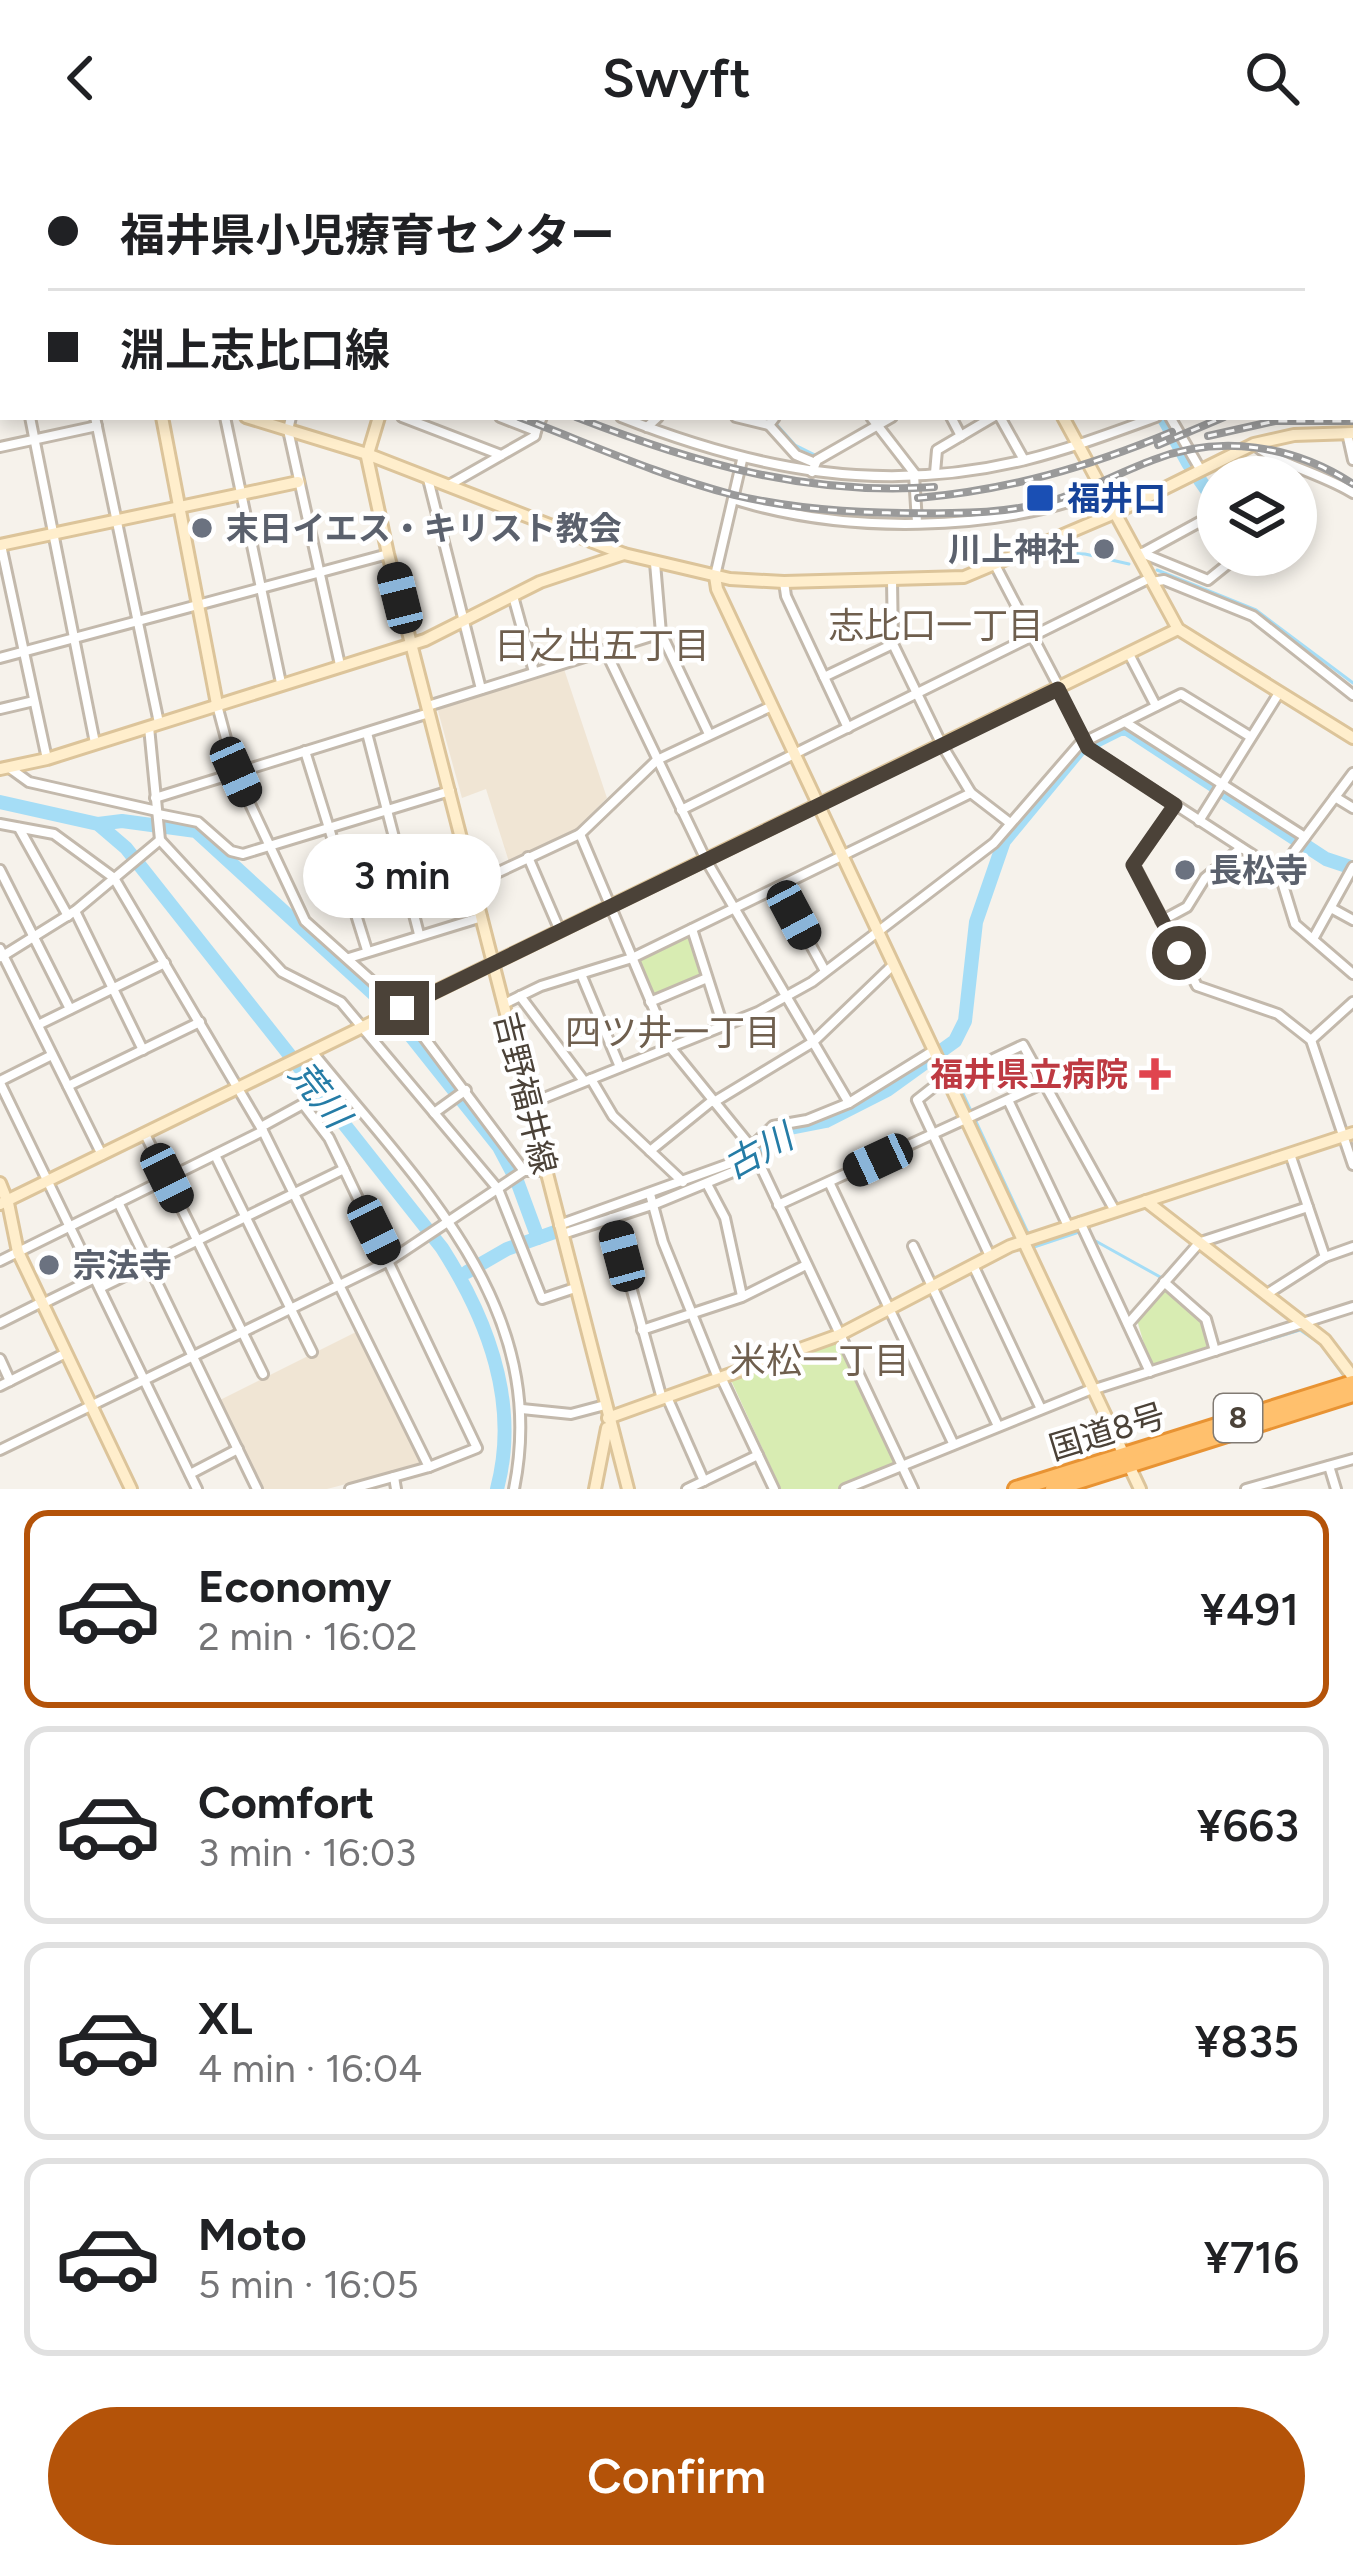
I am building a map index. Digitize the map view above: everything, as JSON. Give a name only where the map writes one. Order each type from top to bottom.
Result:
[{"type":"highway","name":"国道8号","points":[[1053,1489],[1125,1459],[1353,1380]]},
{"type":"highway","name":"国道8号","points":[[1016,1489],[1353,1394]]},
{"type":"street","points":[[31,420],[95,743]]},
{"type":"street","points":[[163,420],[217,704],[236,772],[269,846],[305,921],[349,958],[396,1010],[519,1175]]},
{"type":"street","points":[[226,420],[281,683]]},
{"type":"street","name":"吉野福井線","points":[[378,420],[367,454],[388,554],[628,1489]]},
{"type":"street","points":[[410,420],[503,455]]},
{"type":"street","points":[[508,420],[536,431]]},
{"type":"street","points":[[448,485],[534,438],[541,420]]},
{"type":"street","points":[[628,420],[742,460],[915,475],[1024,460],[1147,420]]},
{"type":"street","points":[[647,428],[655,420]]},
{"type":"street","points":[[952,420],[961,436]]},
{"type":"street","points":[[935,473],[938,450],[990,420]]},
{"type":"street","points":[[998,420],[1024,460]]},
{"type":"street","points":[[1065,420],[1178,629],[1353,738]]},
{"type":"street","points":[[1173,420],[1197,464]]},
{"type":"street","points":[[772,421],[796,455],[813,468]]},
{"type":"street","points":[[813,468],[874,421],[915,475],[917,522]]},
{"type":"street","points":[[0,447],[96,422],[138,621],[154,724],[159,836],[150,850],[72,913],[1,954],[102,1155]]},
{"type":"street","points":[[340,664],[298,482],[290,423],[624,554],[715,576],[784,582],[961,578],[1115,513],[1197,471]]},
{"type":"street","points":[[1228,456],[1294,435],[1350,433],[1353,460]]},
{"type":"street","points":[[1254,444],[1264,454],[1308,469],[1353,494]]},
{"type":"street","points":[[742,460],[715,576],[717,589],[1140,1489]]},
{"type":"street","points":[[428,478],[481,689]]},
{"type":"street","points":[[47,759],[1,545],[298,482]]},
{"type":"street","points":[[733,499],[809,517],[917,522],[1030,512],[1102,490]]},
{"type":"street","points":[[1140,554],[1197,523]]},
{"type":"street","points":[[0,658],[388,554]]},
{"type":"street","points":[[6,769],[410,643],[540,582],[624,554]]},
{"type":"street","points":[[1140,554],[1253,616],[1353,694]]},
{"type":"street","points":[[655,563],[661,633],[709,734]]},
{"type":"street","points":[[994,563],[1083,741],[1279,872],[1295,924],[1353,974]]},
{"type":"street","points":[[1204,586],[1215,576]]},
{"type":"street","points":[[892,580],[893,644],[942,746],[970,793],[1010,823]]},
{"type":"street","points":[[681,810],[1151,580],[1204,586]]},
{"type":"street","points":[[784,582],[786,596],[848,728]]},
{"type":"street","points":[[513,596],[534,673]]},
{"type":"street","points":[[4,1202],[1178,629]]},
{"type":"street","points":[[155,798],[367,733],[481,689],[661,633]]},
{"type":"street","points":[[824,676],[893,644]]},
{"type":"street","points":[[605,650],[706,860],[849,1103]]},
{"type":"street","points":[[1129,654],[1156,706]]},
{"type":"street","points":[[1199,821],[1279,693]]},
{"type":"street","points":[[529,1104],[786,998],[994,842],[1083,741],[1181,694],[1252,737]]},
{"type":"street","points":[[0,709],[34,701]]},
{"type":"street","points":[[473,884],[580,834],[657,760],[773,705]]},
{"type":"street","points":[[1125,722],[1305,837]]},
{"type":"street","points":[[367,733],[419,934]]},
{"type":"street","points":[[305,750],[367,950]]},
{"type":"street","points":[[6,769],[28,782],[198,822],[227,854],[243,854],[450,791]]},
{"type":"street","points":[[1279,872],[1353,773]]},
{"type":"street","points":[[504,1004],[632,958],[970,793]]},
{"type":"street","points":[[1335,797],[1353,808]]},
{"type":"street","points":[[1175,805],[1133,865],[1197,986],[1278,1014],[1311,1040],[1348,1135],[1353,1165]]},
{"type":"street","points":[[0,824],[54,834],[114,878],[262,1129],[429,1467]]},
{"type":"street","points":[[19,828],[72,913],[143,1050]]},
{"type":"street","points":[[580,834],[670,1047],[752,1148],[913,1489]]},
{"type":"street","points":[[159,836],[282,972],[341,1002],[499,1189],[542,1299],[575,1288]]},
{"type":"street","points":[[1161,921],[1187,907],[1205,878],[1241,848]]},
{"type":"street","points":[[528,857],[560,931]]},
{"type":"street","points":[[1313,939],[1353,867]]},
{"type":"street","points":[[0,870],[70,1009]]},
{"type":"street","points":[[778,886],[825,971]]},
{"type":"street","points":[[1330,908],[1353,920]]},
{"type":"street","points":[[349,958],[482,917]]},
{"type":"street","points":[[692,928],[723,1026]]},
{"type":"street","points":[[38,1025],[164,963]]},
{"type":"street","points":[[650,1151],[713,1101],[813,1042],[893,965]]},
{"type":"street","points":[[581,974],[620,1067]]},
{"type":"street","points":[[650,1002],[707,978]]},
{"type":"street","points":[[520,996],[613,1116],[682,1182]]},
{"type":"street","points":[[1311,1040],[1353,1002]]},
{"type":"street","points":[[68,1086],[200,1022]]},
{"type":"street","points":[[990,1257],[916,1100],[945,1076],[1023,1045],[1115,1210]]},
{"type":"street","points":[[561,1230],[737,1161],[773,1126],[807,1120],[849,1103],[933,1051]]},
{"type":"street","points":[[313,1053],[450,1223],[481,1275],[515,1361],[522,1408],[514,1489]]},
{"type":"street","points":[[52,1055],[0,1082],[197,1489]]},
{"type":"street","points":[[778,1205],[1044,1083]]},
{"type":"street","points":[[434,1113],[462,1093]]},
{"type":"street","points":[[1009,1100],[1150,1372]]},
{"type":"street","points":[[0,1261],[215,1155],[303,1104],[329,1138],[477,1448],[350,1489]]},
{"type":"street","points":[[145,1134],[263,1374]]},
{"type":"street","points":[[522,1408],[607,1414],[664,1398],[839,1335],[1022,1242],[1348,1135]]},
{"type":"street","points":[[1290,1154],[1325,1257]]},
{"type":"street","points":[[215,1155],[312,1352]]},
{"type":"street","points":[[561,1230],[655,1204],[757,1161]]},
{"type":"street","points":[[100,1288],[344,1169]]},
{"type":"street","points":[[0,1450],[389,1261],[519,1175],[546,1172]]},
{"type":"street","points":[[829,1182],[953,1443]]},
{"type":"street","points":[[0,1184],[18,1252],[131,1489]]},
{"type":"street","points":[[707,1184],[724,1218],[742,1297]]},
{"type":"street","points":[[650,1194],[663,1242],[720,1378],[774,1489]]},
{"type":"street","points":[[1146,1201],[1325,1340],[1353,1380]]},
{"type":"street","points":[[118,1202],[257,1489]]},
{"type":"street","points":[[1128,1324],[1200,1242],[1308,1207]]},
{"type":"street","points":[[612,1218],[664,1398],[704,1481]]},
{"type":"street","points":[[913,1246],[998,1426]]},
{"type":"street","points":[[1267,1294],[1325,1257],[1353,1246]]},
{"type":"street","points":[[642,1330],[742,1297],[806,1265]]},
{"type":"street","points":[[973,1265],[1041,1409]]},
{"type":"street","points":[[0,1323],[94,1278]]},
{"type":"street","points":[[1164,1282],[1206,1319],[1215,1351]]},
{"type":"street","points":[[845,1489],[1092,1390],[1353,1307]]},
{"type":"street","points":[[0,1386],[66,1353]]},
{"type":"street","points":[[0,1359],[10,1381]]},
{"type":"street","points":[[595,1489],[607,1414]]},
{"type":"street","points":[[190,1474],[238,1449]]},
{"type":"street","points":[[687,1489],[758,1455]]},
{"type":"street","points":[[1250,1488],[1353,1460]]},
{"type":"street","points":[[1329,1466],[1336,1489]]},
{"type":"street","points":[[394,1477],[396,1489]]},
{"type":"shaded area","points":[[564,669],[607,798],[576,829],[509,862],[486,789],[462,798],[438,711],[441,706]]},
{"type":"shaded area","points":[[358,1331],[422,1461],[327,1489],[262,1489],[218,1401]]},
{"type":"green space","points":[[692,929],[707,978],[650,1002],[632,958]]},
{"type":"green space","points":[[1166,1286],[1203,1320],[1209,1346],[1154,1364],[1137,1320]]},
{"type":"green space","points":[[836,1340],[894,1463],[839,1489],[781,1489],[730,1378]]},
{"type":"waterway","points":[[1165,420],[1197,476]]},
{"type":"waterway","points":[[777,425],[795,445],[815,455]]},
{"type":"waterway","points":[[1038,552],[1085,554],[1129,564]]},
{"type":"waterway","points":[[1157,570],[1256,610],[1353,683]]},
{"type":"waterway","name":"古川","points":[[98,824],[122,821],[196,831],[387,1006],[499,1147],[538,1238],[742,1165],[780,1130],[826,1121],[887,1090],[955,1041],[965,1021],[976,922],[1004,841],[1080,749],[1124,727],[1326,859],[1353,868]]},
{"type":"waterway","name":"荒川","points":[[0,802],[98,824],[126,848],[442,1248],[473,1304],[495,1363],[505,1425],[497,1489]]},
{"type":"waterway","points":[[943,1051],[1029,1235]]},
{"type":"waterway","points":[[1033,1244],[1079,1232]]},
{"type":"waterway","points":[[467,1272],[538,1238]]},
{"type":"waterway","points":[[1092,1239],[1162,1278]]},
{"type":"waterway","points":[[1212,1326],[1219,1345]]},
{"type":"waterway","points":[[1221,1354],[1300,1330],[1321,1344],[1347,1380]]},
{"type":"railway","points":[[527,420],[706,487],[761,501],[842,511],[964,513],[1027,507],[1178,452],[1204,447],[1281,452],[1353,484]]},
{"type":"railway","points":[[584,420],[751,473],[841,486],[934,487]]},
{"type":"railway","points":[[1158,445],[1217,420]]},
{"type":"railway","points":[[1208,436],[1275,421],[1353,421]]},
{"type":"railway","points":[[918,498],[1048,475],[1172,432]]},
{"type":"place","name":"福井口","points":[[1040,498]]},
{"type":"place","name":"末日イエス・キリスト教会","points":[[202,528]]},
{"type":"place","name":"川上神社","points":[[1104,549]]},
{"type":"place","name":"長松寺","points":[[1185,870]]},
{"type":"place","name":"福井県立病院","points":[[1155,1074]]},
{"type":"place","name":"宗法寺","points":[[49,1265]]},
{"type":"district","name":"志比口一丁目","points":[[936,625]]},
{"type":"district","name":"日之出五丁目","points":[[602,645]]},
{"type":"district","name":"四ツ井一丁目","points":[[673,1032]]},
{"type":"district","name":"米松一丁目","points":[[820,1360]]},
{"type":"route","points":[[402,1008],[1058,689],[1088,748],[1175,805],[1133,865],[1179,953]]}]
